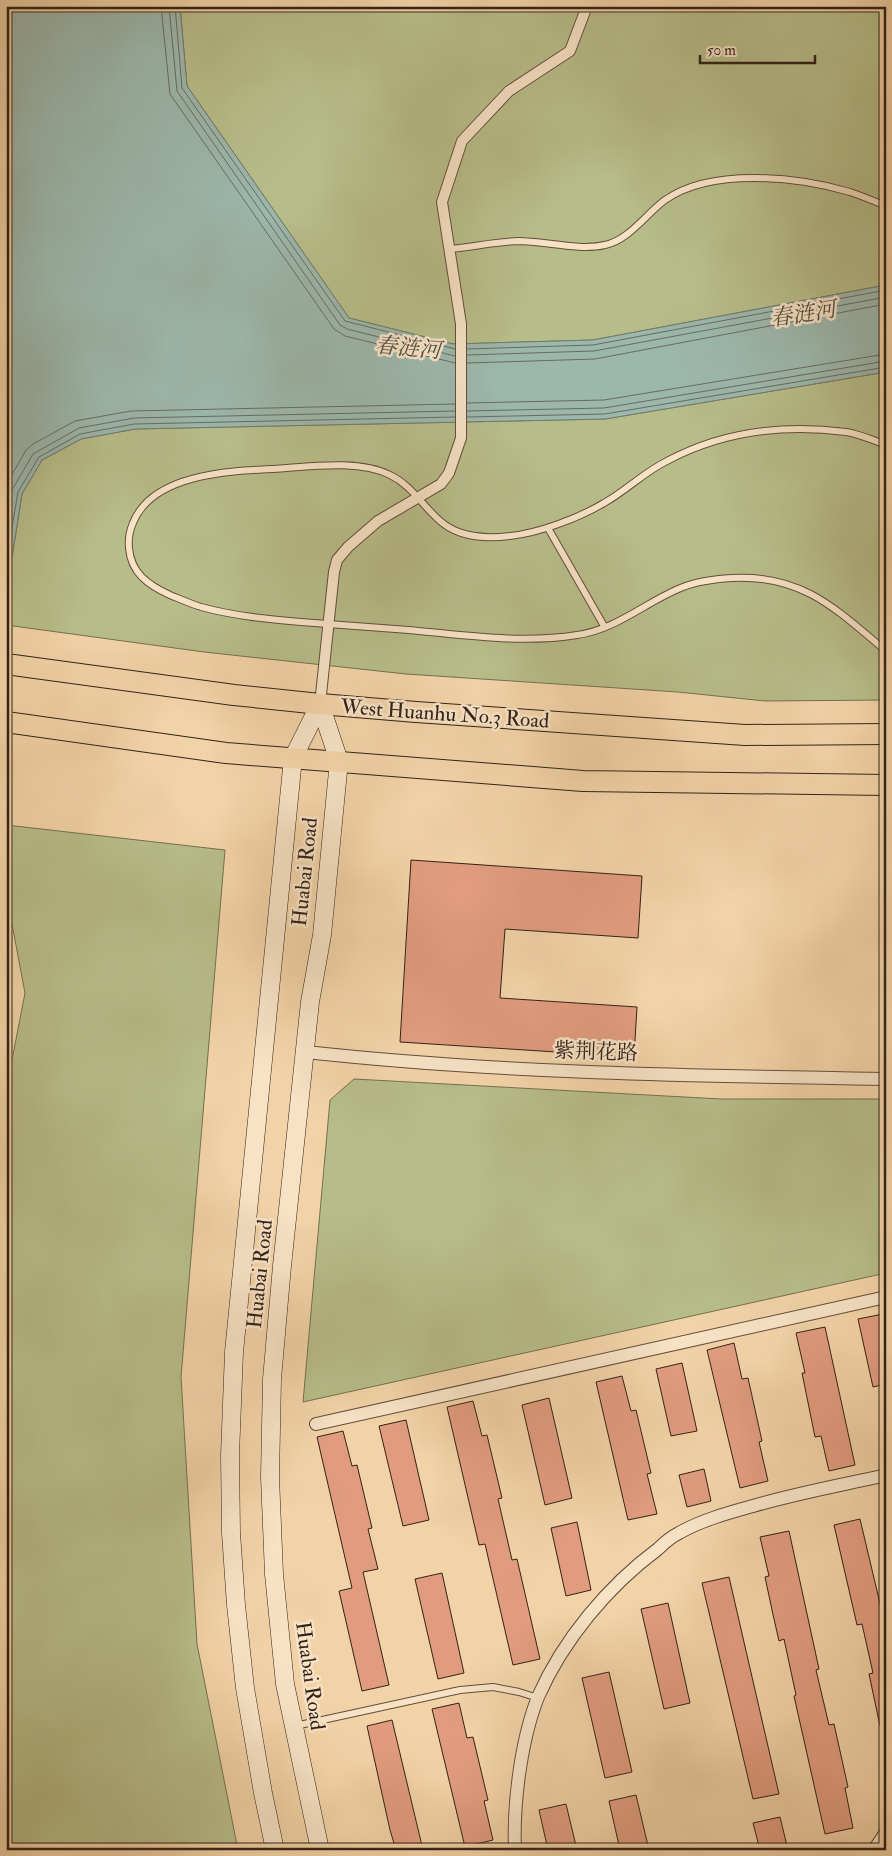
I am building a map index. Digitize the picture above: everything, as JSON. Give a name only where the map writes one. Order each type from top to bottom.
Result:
[{"type":"main road","name":"West Huanhu No.3 Road","points":[[7,664],[224,694],[320,704],[746,735],[886,734]]},
{"type":"main road","points":[[293,758],[320,704]]},
{"type":"main road","name":"Huabai Road","points":[[320,704],[339,761],[322,935],[310,1002],[273,1370],[270,1477],[274,1574],[284,1675],[320,1850]]},
{"type":"main road","points":[[6,722],[226,753],[583,781],[886,785]]},
{"type":"main road","name":"Huabai Road","points":[[276,1850],[262,1793],[245,1688],[231,1533],[230,1454],[234,1352],[293,758]]},
{"type":"street","points":[[320,704],[334,572],[337,560],[348,547],[378,521],[441,484],[449,473],[461,438],[460,341],[462,324],[442,202],[462,141],[509,91],[570,51],[587,6]]},
{"type":"street","name":"紫荆花路","points":[[306,1052],[356,1058],[523,1069],[696,1076],[886,1079]]},
{"type":"street","points":[[316,1424],[886,1297]]},
{"type":"street","points":[[515,1850],[514,1823],[518,1782],[528,1733],[538,1698],[550,1674],[574,1636],[603,1596],[640,1562],[678,1533],[726,1513],[770,1501],[886,1475]]},
{"type":"street","points":[[874,1850],[886,1832]]},
{"type":"lane","points":[[450,249],[518,242],[606,245],[623,237],[666,199],[691,188],[728,180],[754,177],[808,182],[851,192],[886,206]]},
{"type":"lane","points":[[886,444],[848,433],[786,429],[750,431],[708,443],[664,462],[603,504],[548,528],[513,536],[481,538],[458,532],[441,523],[404,484],[388,474],[363,466],[233,471],[179,483],[153,496],[137,513],[128,536],[129,554],[135,570],[156,589],[199,606],[243,616],[498,637],[546,639],[583,635],[628,616],[684,586],[716,579],[755,576],[809,591],[886,651]]},
{"type":"lane","points":[[548,528],[604,626]]},
{"type":"lane","points":[[294,1726],[460,1690],[493,1687],[538,1698]]},
{"type":"green space","points":[[180,6],[886,6],[886,285],[593,340],[453,344],[349,318],[187,86]]},
{"type":"green space","points":[[886,372],[886,700],[765,701],[678,692],[406,674],[204,652],[6,625],[6,595],[22,494],[42,460],[81,439],[135,429],[605,419]]},
{"type":"green space","points":[[6,825],[225,850],[181,1377],[197,1644],[238,1850],[6,1850],[6,1091],[25,993],[6,892]]},
{"type":"green space","points":[[354,1079],[721,1099],[886,1099],[886,1273],[303,1402],[330,1100]]},
{"type":"water","name":"春涟河","points":[[6,6],[180,6],[187,86],[349,318],[453,344],[593,340],[886,285],[886,372],[605,419],[135,429],[81,439],[42,460],[22,494],[6,595]]},
{"type":"building","points":[[411,860],[642,876],[638,938],[505,929],[500,998],[637,1007],[634,1057],[400,1042]]},
{"type":"building","points":[[883,1314],[886,1324],[886,1384],[873,1387],[858,1319]]},
{"type":"building","points":[[825,1327],[855,1465],[829,1471],[821,1436],[815,1437],[802,1373],[805,1373],[796,1333]]},
{"type":"building","points":[[734,1343],[742,1379],[748,1378],[762,1441],[759,1442],[768,1481],[740,1488],[707,1350]]},
{"type":"building","points":[[682,1363],[697,1431],[671,1436],[656,1369]]},
{"type":"building","points":[[622,1376],[631,1411],[636,1410],[651,1473],[647,1474],[657,1514],[628,1520],[596,1382]]},
{"type":"building","points":[[549,1398],[572,1498],[545,1505],[522,1405]]},
{"type":"building","points":[[473,1401],[482,1436],[487,1435],[502,1498],[498,1499],[512,1560],[517,1559],[540,1659],[513,1665],[485,1544],[479,1545],[447,1407]]},
{"type":"building","points":[[406,1420],[429,1520],[403,1526],[379,1426]]},
{"type":"building","points":[[343,1431],[352,1466],[357,1465],[372,1528],[368,1529],[378,1569],[363,1572],[389,1685],[362,1691],[339,1591],[352,1588],[317,1437]]},
{"type":"building","points":[[704,1469],[711,1501],[687,1507],[679,1475]]},
{"type":"building","points":[[860,1519],[886,1629],[886,1726],[880,1726],[869,1674],[873,1673],[862,1624],[857,1625],[834,1525]]},
{"type":"building","points":[[577,1522],[591,1590],[566,1596],[551,1528]]},
{"type":"building","points":[[789,1531],[819,1669],[816,1670],[829,1725],[834,1724],[848,1787],[845,1788],[853,1828],[825,1834],[794,1696],[796,1695],[784,1639],[779,1641],[772,1610],[765,1577],[769,1576],[760,1537]]},
{"type":"building","points":[[442,1573],[464,1673],[438,1679],[415,1579]]},
{"type":"building","points":[[729,1577],[779,1794],[753,1799],[702,1583]]},
{"type":"building","points":[[668,1603],[690,1703],[664,1709],[641,1609]]},
{"type":"building","points":[[609,1672],[632,1772],[605,1778],[582,1678]]},
{"type":"building","points":[[459,1703],[467,1738],[473,1737],[488,1800],[484,1801],[493,1840],[465,1847],[432,1709]]},
{"type":"building","points":[[392,1720],[423,1850],[396,1850],[390,1830],[367,1726]]},
{"type":"building","points":[[636,1795],[649,1850],[620,1850],[609,1801]]},
{"type":"building","points":[[566,1804],[577,1850],[548,1850],[539,1810]]},
{"type":"building","points":[[780,1817],[788,1850],[760,1850],[753,1823]]}]
